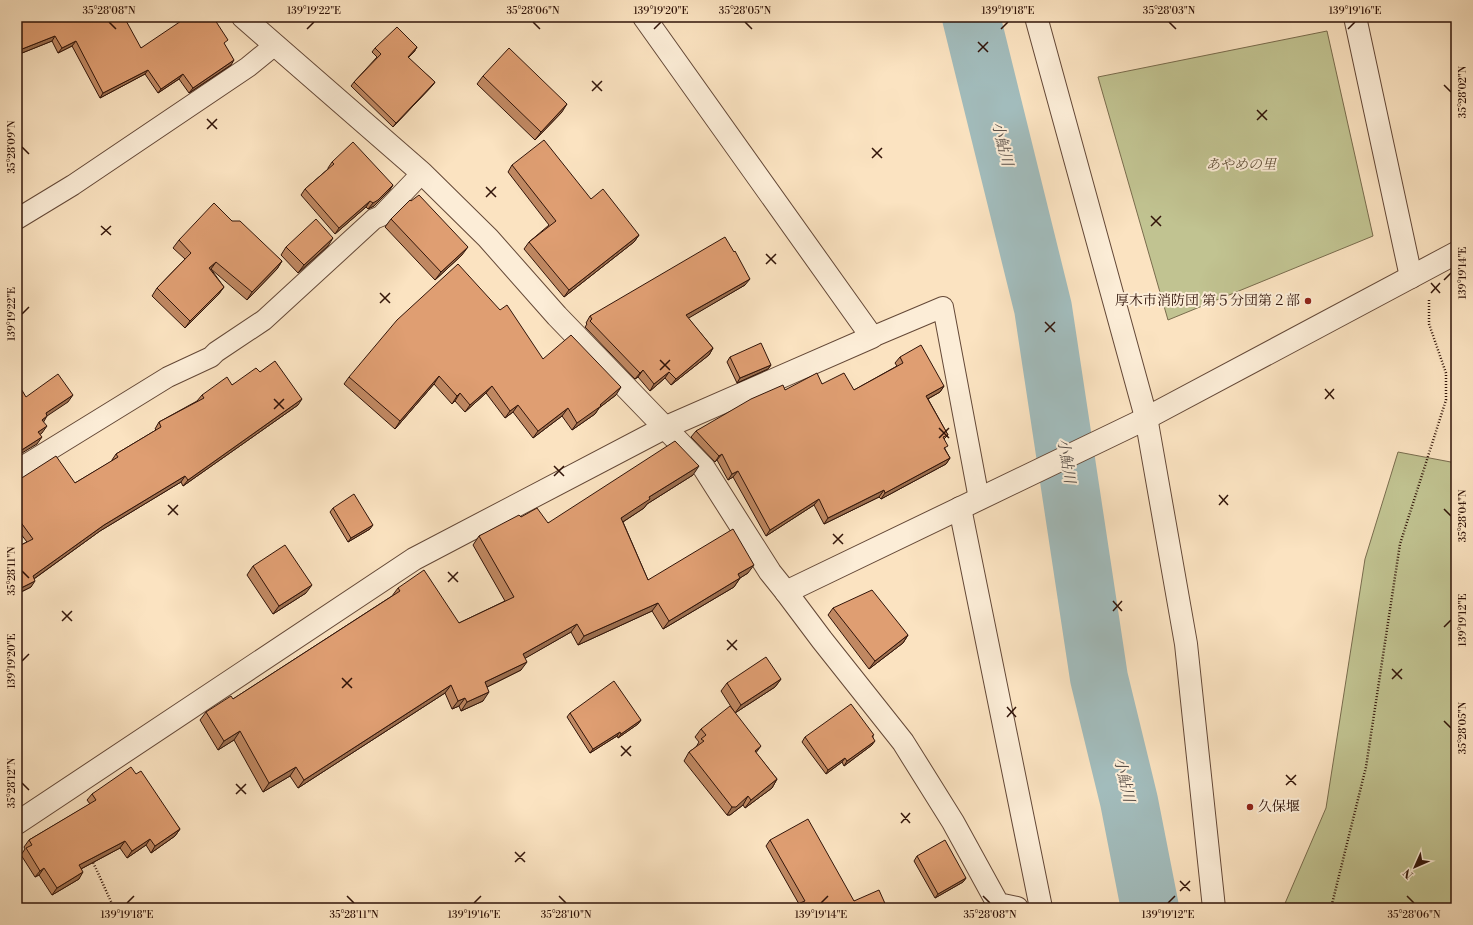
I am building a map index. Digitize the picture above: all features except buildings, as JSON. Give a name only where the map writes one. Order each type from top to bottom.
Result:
[{"type":"street","points":[[243,17],[422,173],[488,238],[557,316],[704,468],[770,572],[903,742],[953,822],[998,904],[1017,908]]},
{"type":"street","points":[[17,822],[414,559],[664,428],[872,337],[644,17]]},
{"type":"street","points":[[1036,17],[1142,419],[1186,644],[1214,908]]},
{"type":"street","points":[[1355,17],[1411,277]]},
{"type":"street","points":[[786,592],[1142,419],[1456,253]]},
{"type":"street","points":[[975,500],[1041,908]]},
{"type":"lane","points":[[17,219],[73,185],[229,80],[275,45]]},
{"type":"lane","points":[[17,470],[168,377],[211,357],[216,352],[264,320],[374,219],[381,216],[422,173]]},
{"type":"lane","points":[[872,337],[943,307],[975,500]]},
{"type":"path","points":[[1331,908],[1366,767],[1400,544],[1446,400],[1446,373],[1429,324],[1429,300],[1411,277]]},
{"type":"path","points":[[89,854],[114,908]]},
{"type":"green space","name":"あやめの里","points":[[1327,31],[1373,236],[1168,320],[1098,77]]},
{"type":"green space","points":[[1398,452],[1456,463],[1456,908],[1283,908],[1326,808],[1365,559]]},
{"type":"waterway","name":"小鮎川","points":[[971,17],[1043,308],[1099,678],[1129,801],[1150,908]]},
{"type":"place","name":"厚木市消防団 第５分団第２部","points":[[1308,301]]},
{"type":"place","name":"久保堰","points":[[1250,807]]}]
